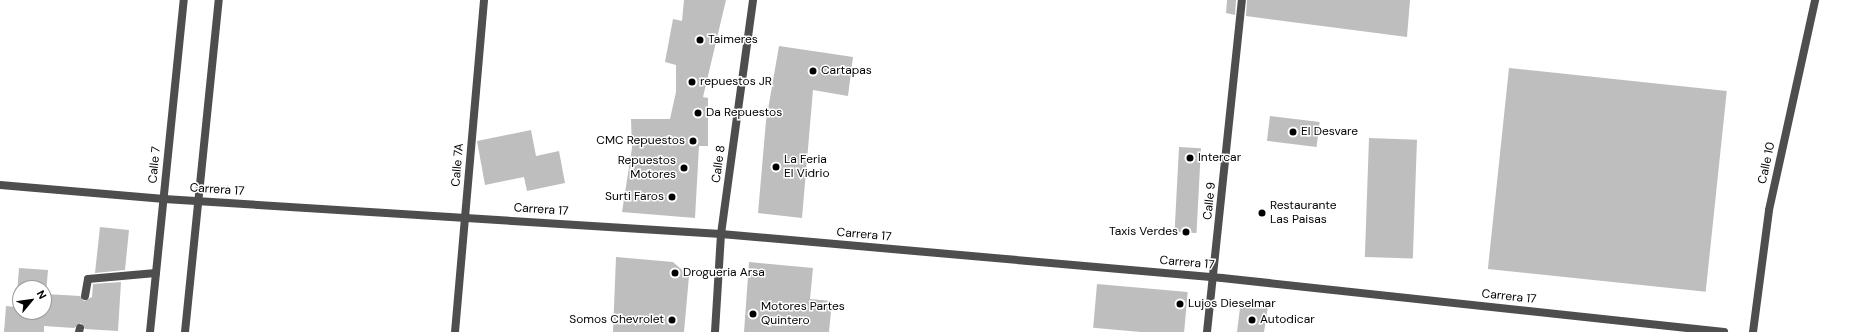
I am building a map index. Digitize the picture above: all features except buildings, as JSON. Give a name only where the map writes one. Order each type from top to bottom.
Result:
[{"type":"street","name":"Calle 7","points":[[150,332],[184,0]]},
{"type":"street","points":[[185,332],[219,0]]},
{"type":"street","name":"Calle 7A","points":[[455,332],[484,0]]},
{"type":"street","name":"Calle 8","points":[[715,332],[721,234],[753,0]]},
{"type":"street","name":"Calle 9","points":[[1207,332],[1214,278],[1242,0]]},
{"type":"street","name":"Calle 10","points":[[1753,332],[1769,210],[1815,0]]},
{"type":"street","name":"Carrera 17","points":[[0,185],[198,202],[465,217],[721,234],[1214,278],[1724,332]]},
{"type":"street","points":[[85,296],[88,279],[156,273]]},
{"type":"place","name":"Taimeres","points":[[700,40]]},
{"type":"place","name":"Cartapas","points":[[813,71]]},
{"type":"place","name":"repuestos JR","points":[[692,82]]},
{"type":"place","name":"Da Repuestos","points":[[698,113]]},
{"type":"place","name":"El Desvare","points":[[1293,132]]},
{"type":"place","name":"CMC Repuestos","points":[[693,141]]},
{"type":"place","name":"Intercar","points":[[1190,158]]},
{"type":"place","name":"La Feria El Vidrio","points":[[776,167]]},
{"type":"place","name":"Repuestos Motores","points":[[684,168]]},
{"type":"place","name":"Surti Faros","points":[[672,197]]},
{"type":"place","name":"Restaurante Las Paisas","points":[[1262,213]]},
{"type":"place","name":"Taxis Verdes","points":[[1186,232]]},
{"type":"place","name":"Drogueria Arsa","points":[[675,273]]},
{"type":"place","name":"Lujos Dieselmar","points":[[1180,304]]},
{"type":"place","name":"Motores Partes Quintero","points":[[753,314]]},
{"type":"place","name":"Somos Chevrolet","points":[[672,320]]},
{"type":"place","name":"Autodicar","points":[[1252,320]]}]
